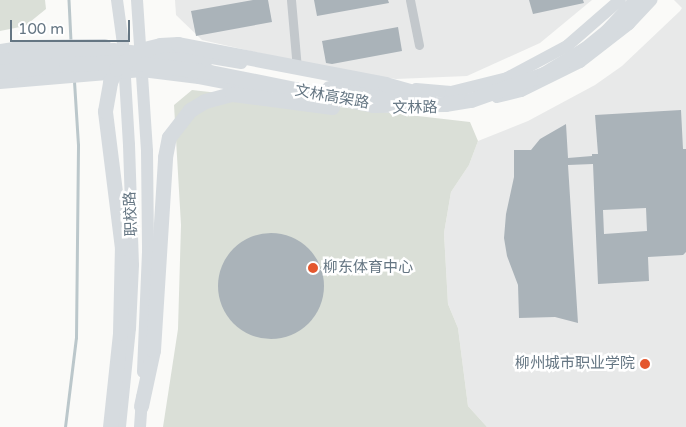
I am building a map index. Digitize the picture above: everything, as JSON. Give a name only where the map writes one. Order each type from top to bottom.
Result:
[{"type":"highway","name":"文林高架路","points":[[1,71],[113,50],[212,62],[335,89],[412,97],[452,94],[524,74],[582,39],[622,0]]},
{"type":"highway","name":"文林高架路","points":[[1,71],[66,64],[128,62],[210,72],[373,105],[413,105],[471,100],[544,74],[585,49],[607,31],[636,0]]},
{"type":"highway","points":[[110,427],[120,333],[122,248],[105,111],[110,82],[116,69],[129,56],[140,50],[160,45],[178,44],[385,84],[428,96]]},
{"type":"highway","points":[[141,406],[153,350],[165,157],[169,137],[190,110],[205,101],[232,94],[345,109],[413,105]]},
{"type":"main road","name":"职校路","points":[[117,0],[125,72],[133,265],[130,328],[120,427]]},
{"type":"main road","name":"职校路","points":[[137,0],[147,151],[148,252],[140,427]]},
{"type":"main road","name":"文林路","points":[[0,50],[25,46],[123,44],[341,82],[451,92],[507,78],[567,46],[622,0]]},
{"type":"main road","name":"文林路","points":[[1,71],[25,80],[142,71],[199,78],[359,108],[469,106],[521,91],[580,62],[629,24],[651,0]]},
{"type":"street","points":[[291,0],[297,73]]},
{"type":"street","points":[[410,0],[419,45]]},
{"type":"shaded area","points":[[0,0],[45,0],[46,9],[25,26],[0,31]]},
{"type":"shaded area","points":[[175,0],[592,0],[540,43],[467,76],[396,79],[322,67],[202,40],[176,15]]},
{"type":"shaded area","points":[[674,0],[686,0],[686,427],[487,427],[468,406],[458,328],[448,304],[444,233],[451,192],[469,165],[478,141],[528,121],[595,85],[622,66],[680,11],[682,8]]},
{"type":"shaded area","name":"柳东体育中心","points":[[192,90],[470,122],[478,141],[469,165],[451,192],[444,233],[448,304],[458,328],[468,406],[487,427],[163,427],[178,329],[181,225],[174,105]]},
{"type":"building","points":[[253,0],[268,0],[272,22],[196,36],[191,11]]},
{"type":"building","points":[[314,0],[388,0],[389,3],[317,16]]},
{"type":"building","points":[[529,0],[583,0],[584,3],[533,14]]},
{"type":"building","points":[[398,27],[402,51],[332,64],[326,63],[322,41]]},
{"type":"building","points":[[681,110],[683,149],[686,149],[686,252],[683,255],[648,257],[649,281],[598,284],[593,164],[568,165],[578,323],[555,317],[519,318],[518,285],[507,256],[504,238],[506,214],[514,177],[514,150],[531,150],[540,139],[566,124],[568,158],[598,154],[595,115]],"holes":[[[646,208],[647,231],[604,234],[603,210]]]},
{"type":"building","points":[[271,233],[291,237],[309,248],[320,266],[324,286],[320,306],[309,324],[291,335],[271,339],[251,335],[233,324],[222,306],[218,286],[222,266],[233,248],[251,237]]},
{"type":"waterway","points":[[69,0],[71,41]]},
{"type":"waterway","points":[[65,427],[76,338],[78,145],[74,82]]},
{"type":"place","name":"柳东体育中心","points":[[313,268]]},
{"type":"place","name":"柳州城市职业学院","points":[[645,364]]}]
